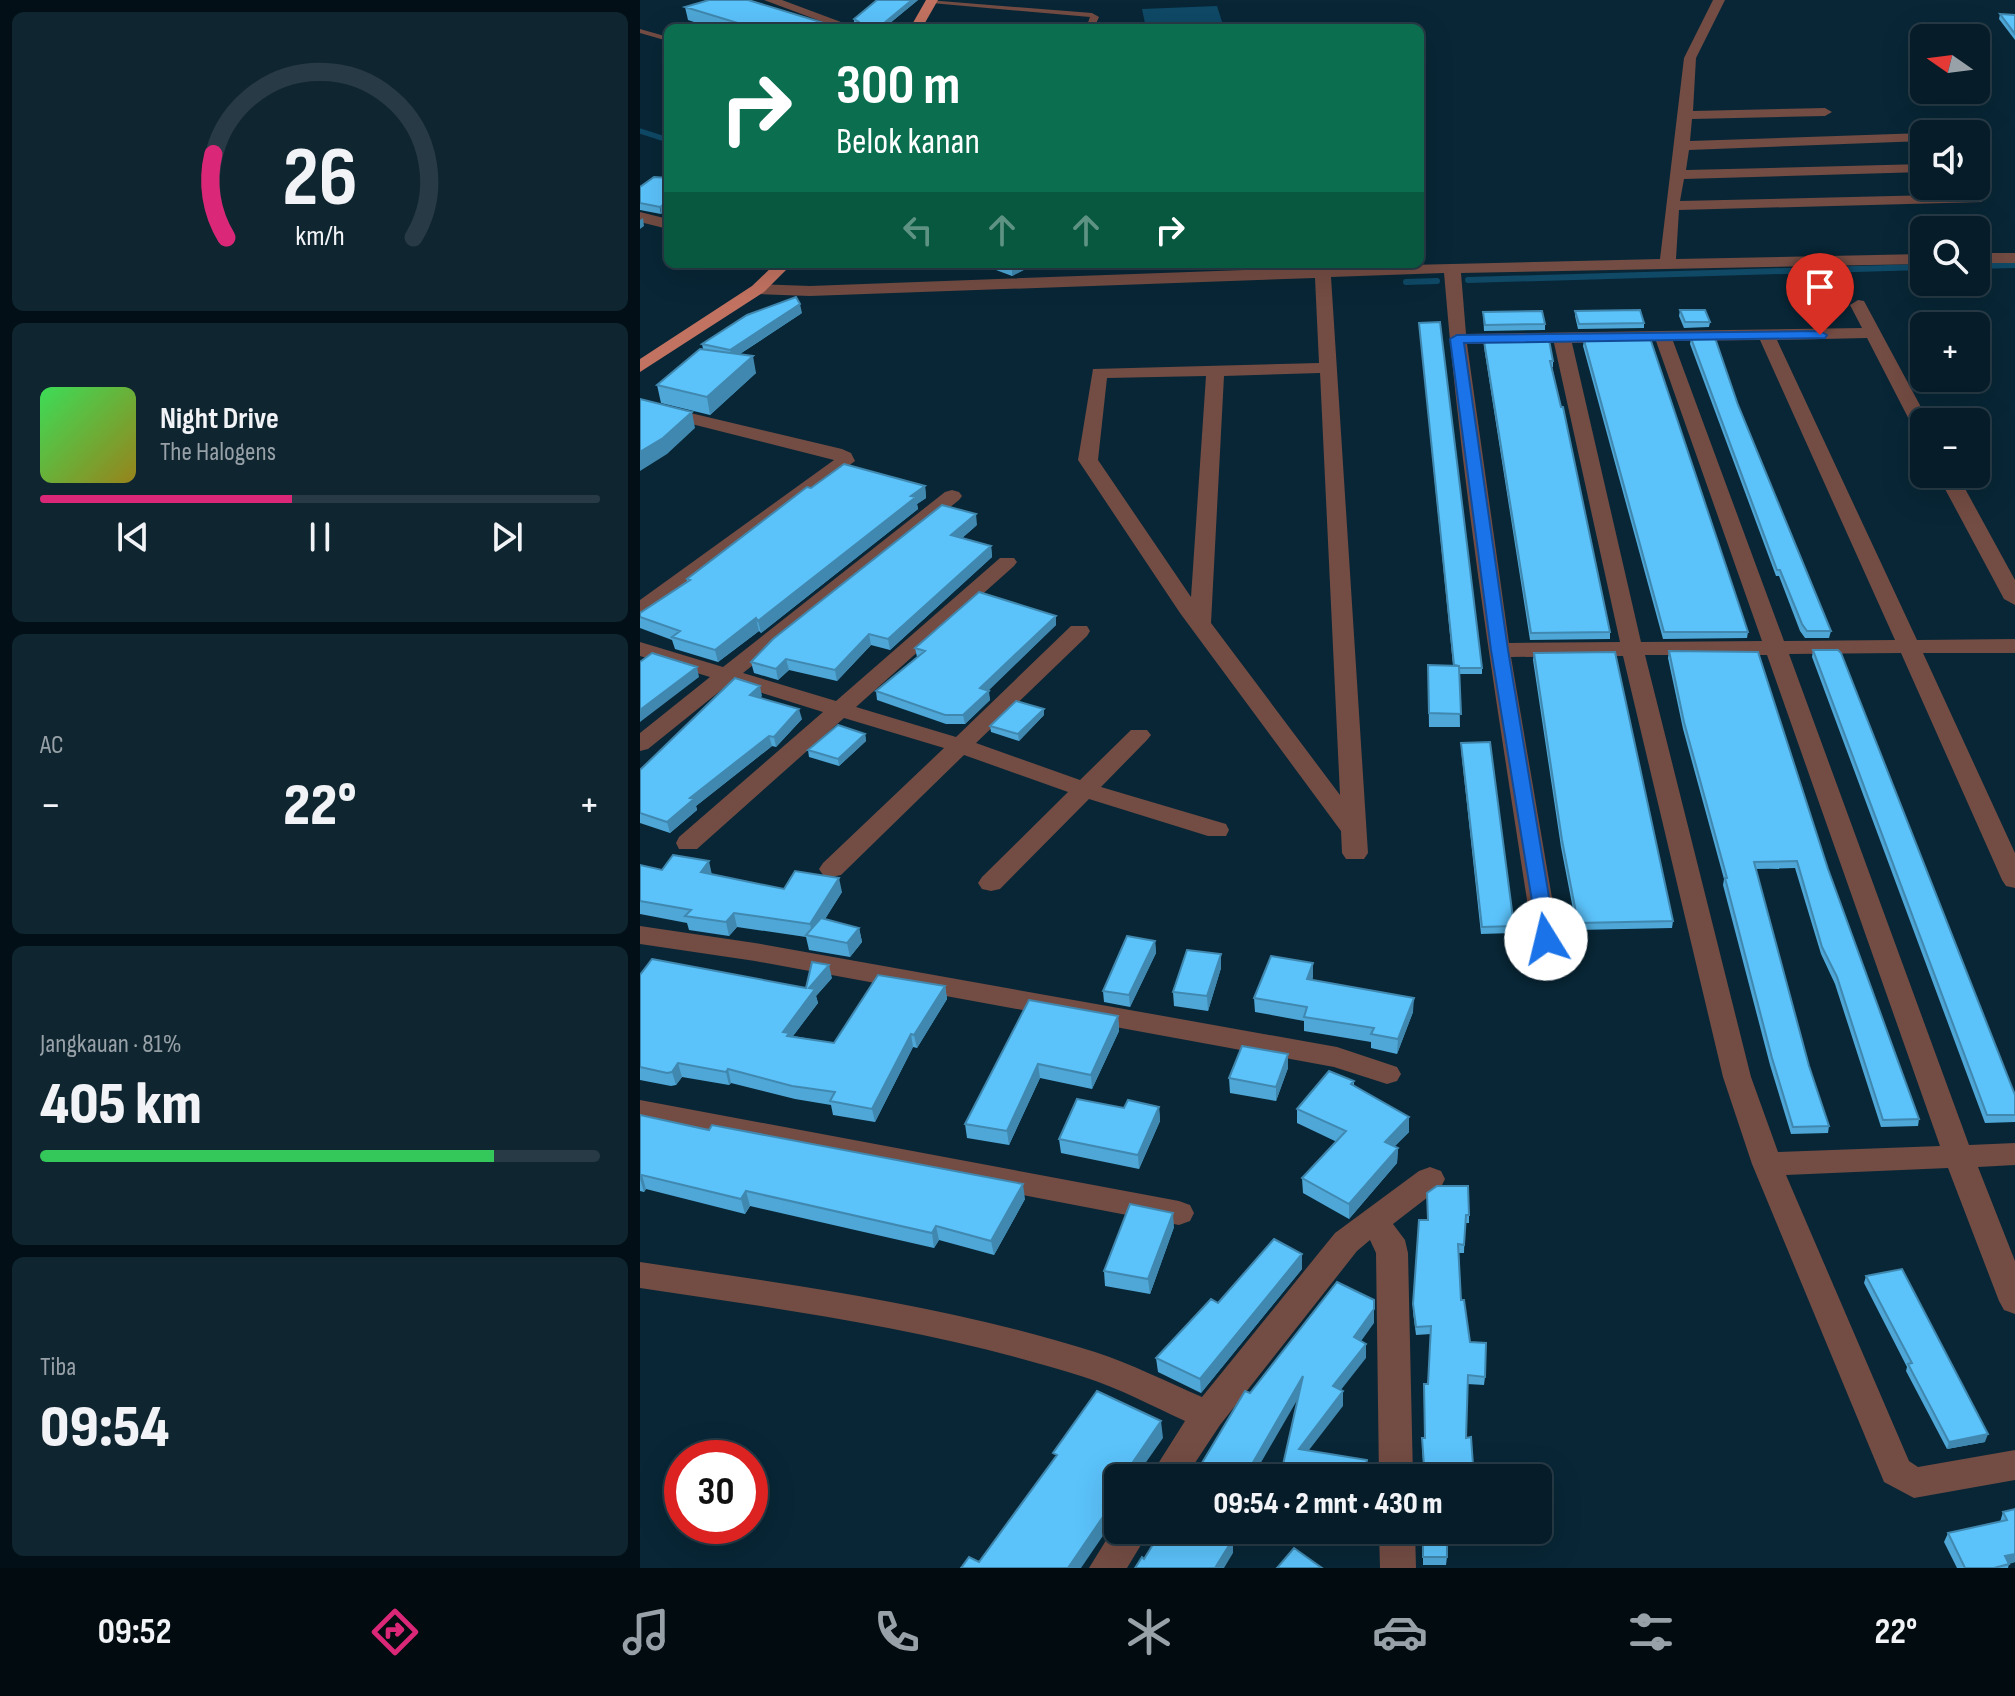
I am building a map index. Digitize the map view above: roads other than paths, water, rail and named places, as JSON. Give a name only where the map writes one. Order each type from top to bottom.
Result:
[{"type":"main road","points":[[918,24],[932,0]]},
{"type":"main road","points":[[640,367],[758,289],[780,268]]},
{"type":"street","points":[[770,0],[839,24]]},
{"type":"street","points":[[1668,262],[1672,206],[1683,146],[1694,45],[1719,0]]},
{"type":"street","points":[[1685,115],[1825,112]]},
{"type":"street","points":[[1683,146],[1910,138]]},
{"type":"street","points":[[1679,175],[1910,168]]},
{"type":"street","points":[[1672,206],[1933,200]]},
{"type":"street","points":[[640,217],[664,223]]},
{"type":"street","points":[[1990,258],[2015,258]]},
{"type":"street","points":[[758,289],[810,291],[1668,262],[1910,259]]},
{"type":"street","points":[[1452,268],[1457,339],[1500,650],[1546,939]]},
{"type":"street","points":[[1323,272],[1355,853]]},
{"type":"street","points":[[1858,305],[1912,408]]},
{"type":"street","points":[[1457,339],[1873,333]]},
{"type":"street","points":[[1767,336],[2015,880]]},
{"type":"street","points":[[1663,337],[1959,1157],[2015,1301]]},
{"type":"street","points":[[1562,338],[1632,649],[1737,1077],[1767,1164],[1896,1471],[1914,1483],[2015,1465]]},
{"type":"street","points":[[1328,368],[1099,373],[1088,460],[1200,623],[1354,831]]},
{"type":"street","points":[[1200,623],[1215,371]]},
{"type":"street","points":[[640,406],[835,453],[844,457],[845,461],[640,610]]},
{"type":"street","points":[[1955,488],[2015,599]]},
{"type":"street","points":[[640,744],[952,496]]},
{"type":"street","points":[[688,843],[1007,562]]},
{"type":"street","points":[[832,869],[1079,631]]},
{"type":"street","points":[[1500,650],[2015,646]]},
{"type":"street","points":[[640,649],[961,746],[1084,790],[1217,830]]},
{"type":"street","points":[[991,883],[1139,735]]},
{"type":"street","points":[[640,935],[1337,1057],[1387,1074]]},
{"type":"street","points":[[640,1111],[1179,1213]]},
{"type":"street","points":[[1767,1164],[2015,1154]]},
{"type":"street","points":[[1175,1464],[1208,1415],[1346,1242],[1430,1179]]},
{"type":"street","points":[[1370,1221],[1390,1240],[1392,1253],[1396,1464]]},
{"type":"street","points":[[640,1275],[839,1305],[1001,1339],[1095,1366],[1208,1415]]},
{"type":"street","points":[[1107,1568],[1123,1544]]},
{"type":"street","points":[[1397,1544],[1398,1568]]},
{"type":"lane","points":[[932,0],[1092,15],[1095,17],[1092,24]]},
{"type":"lane","points":[[640,31],[664,38]]},
{"type":"water","points":[[1217,6],[1223,24],[1145,24],[1142,9]]},
{"type":"waterway","points":[[640,131],[664,139]]},
{"type":"waterway","points":[[1990,266],[2015,265]]},
{"type":"waterway","points":[[1468,280],[1910,267]]},
{"type":"waterway","points":[[1406,282],[1437,281]]}]
